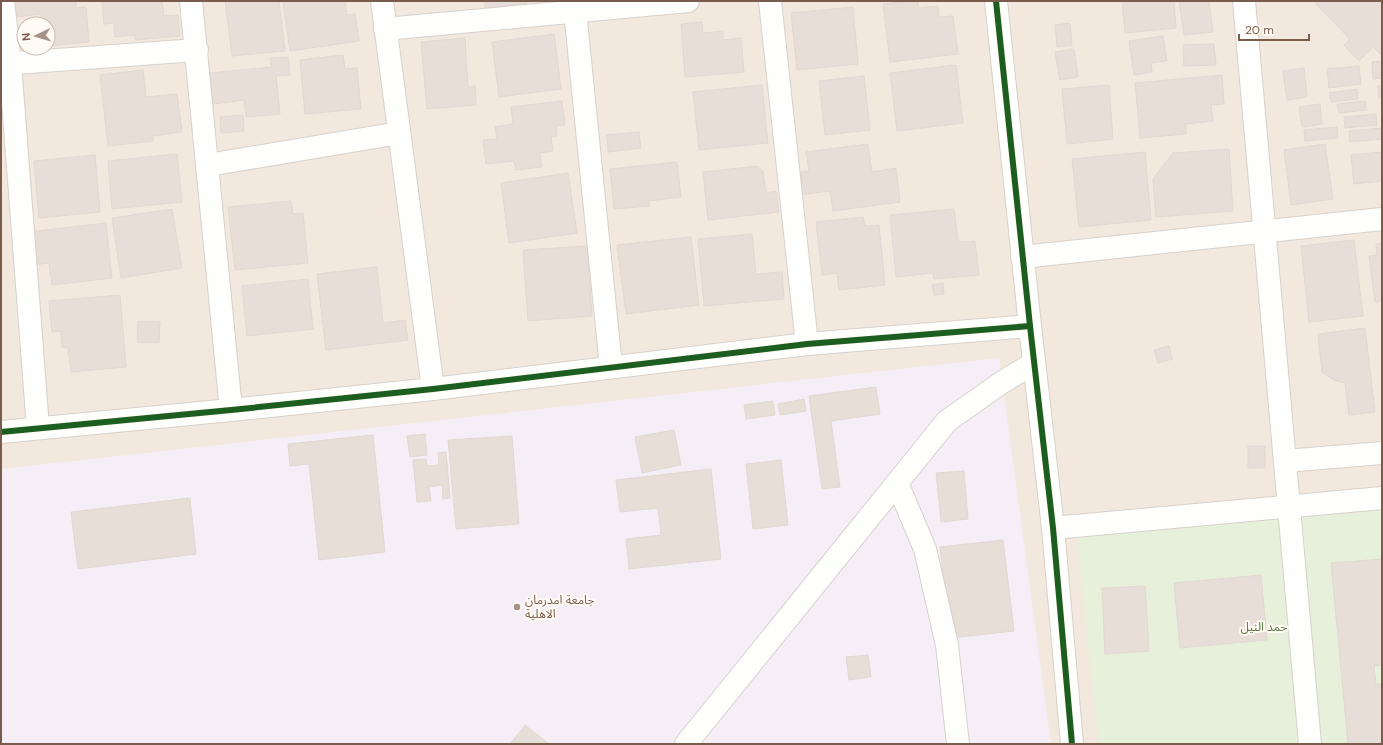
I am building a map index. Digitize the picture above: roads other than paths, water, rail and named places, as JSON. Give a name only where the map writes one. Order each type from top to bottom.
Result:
[{"type":"street","points":[[3,1],[6,63],[38,428]]},
{"type":"street","points":[[191,1],[197,50],[231,410]]},
{"type":"street","points":[[382,1],[433,389]]},
{"type":"street","points":[[385,29],[574,6],[688,1]]},
{"type":"street","points":[[770,1],[807,344]]},
{"type":"street","points":[[996,1],[1022,257],[1053,528],[1072,744]]},
{"type":"street","points":[[1244,1],[1310,744]]},
{"type":"street","points":[[574,6],[611,368]]},
{"type":"street","points":[[6,63],[197,50]]},
{"type":"street","points":[[208,165],[399,133]]},
{"type":"street","points":[[1022,257],[1382,219]]},
{"type":"street","points":[[1,432],[433,389],[807,344],[1030,326]]},
{"type":"street","points":[[686,744],[947,421],[1001,383],[1034,363]]},
{"type":"street","points":[[1285,461],[1382,453]]},
{"type":"street","points":[[896,483],[925,549],[947,645],[958,744]]},
{"type":"street","points":[[1053,528],[1382,498]]},
{"type":"place","name":"جامعة امدرمان الاهلية","points":[[517,607]]},
{"type":"park label","name":"حمد النيل","points":[[1264,627]]}]
